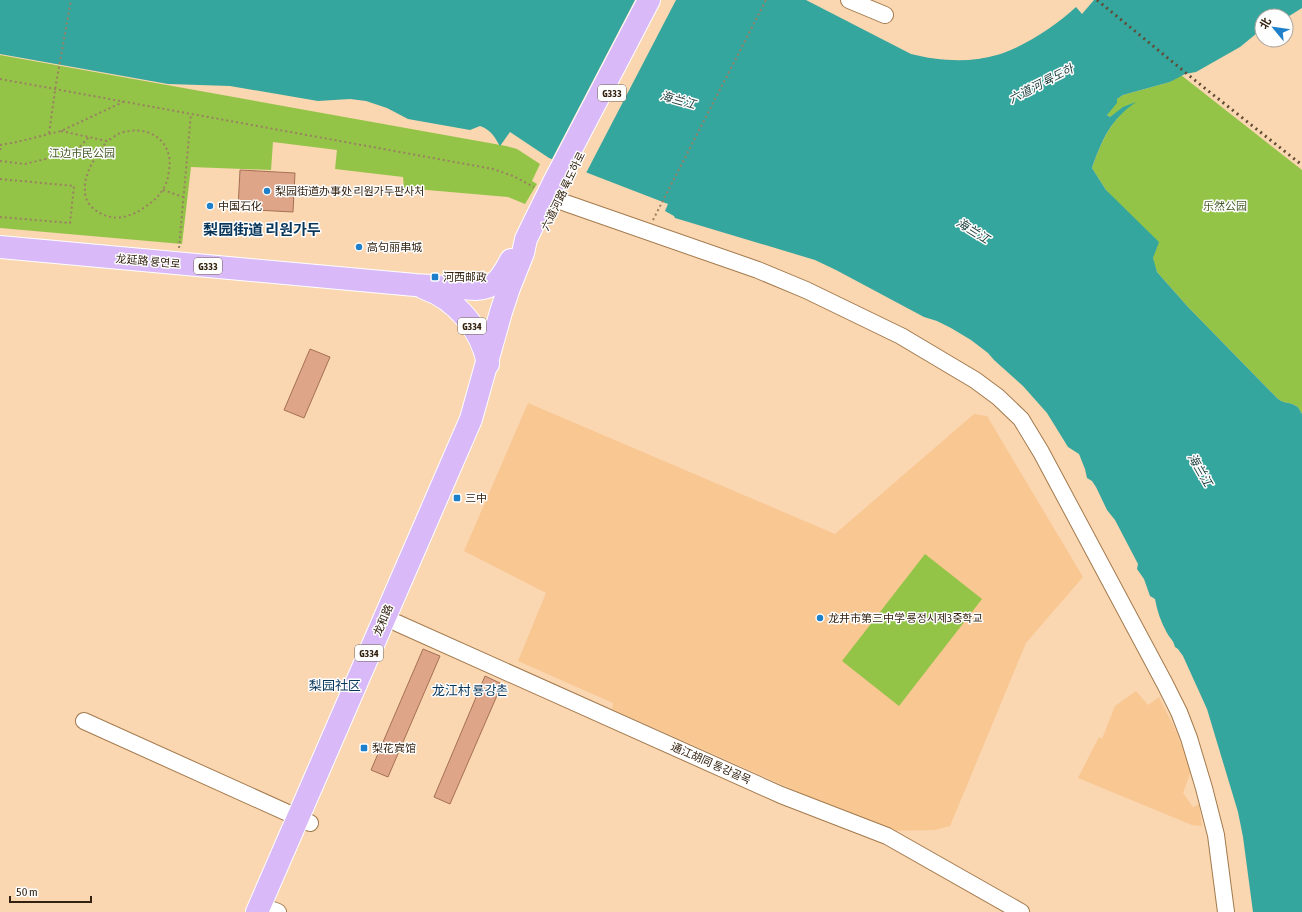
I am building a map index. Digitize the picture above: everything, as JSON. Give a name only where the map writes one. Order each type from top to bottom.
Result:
[{"type":"highway","name":"六道河路 륙도하로","points":[[485,393],[524,272],[556,191],[649,0]]},
{"type":"highway","name":"六道河路 륙도하로","points":[[487,359],[509,288],[523,253],[526,239],[556,191],[661,0]]},
{"type":"highway","name":"龙延路 룡연로","points":[[0,259],[389,293],[476,289],[491,286],[500,278],[517,250],[526,239]]},
{"type":"highway","name":"龙延路 룡연로","points":[[0,247],[178,263],[414,291],[428,289],[448,300],[461,312],[475,330],[487,359],[485,393]]},
{"type":"highway","points":[[448,300],[490,296],[509,288],[524,272]]},
{"type":"highway","name":"龙延路 룡연로","points":[[414,291],[447,316],[461,332],[477,367],[478,378],[485,393]]},
{"type":"highway","name":"龙和路","points":[[304,820],[397,623],[476,441],[485,417],[485,393]]},
{"type":"highway","name":"龙和路","points":[[270,911],[304,820],[470,419],[485,393]]},
{"type":"street","points":[[849,0],[885,15]]},
{"type":"street","points":[[556,191],[647,232],[765,273],[806,290],[900,336],[975,380],[998,397],[1021,419],[1041,452],[1179,712],[1196,759],[1216,835],[1226,912]]},
{"type":"street","name":"通江胡同 통강골목","points":[[397,623],[781,795],[887,836],[1021,912]]},
{"type":"street","points":[[84,721],[304,820]]},
{"type":"path","points":[[49,133],[71,0]]},
{"type":"path","points":[[647,232],[766,0]]},
{"type":"path","points":[[0,79],[493,169],[556,191]]},
{"type":"path","points":[[0,150],[0,145],[61,131],[124,101]]},
{"type":"path","points":[[178,263],[191,114]]},
{"type":"path","points":[[61,131],[107,141]]},
{"type":"path","points":[[140,131],[150,133],[159,138],[165,145],[169,155],[167,180],[163,190],[152,202],[133,214],[121,218],[100,214],[90,206],[85,195],[86,180],[90,168],[107,141],[119,134],[129,132],[140,131]]},
{"type":"path","points":[[0,161],[25,164],[49,158],[71,156],[89,136]]},
{"type":"path","points":[[0,179],[74,186],[70,223],[0,217]]},
{"type":"path","points":[[163,190],[183,197]]},
{"type":"shaded area","name":"龙井市第三中学 룡정시제3중학교","points":[[528,403],[835,534],[974,414],[987,416],[1083,577],[1026,643],[950,826],[935,830],[886,831],[612,709],[613,703],[518,661],[546,593],[464,551]]},
{"type":"shaded area","points":[[1136,691],[1148,705],[1159,697],[1177,733],[1191,771],[1183,793],[1193,807],[1199,804],[1202,826],[1192,825],[1078,778],[1099,737],[1102,739],[1115,706]]},
{"type":"green space","name":"江边市民公园","points":[[0,55],[506,146],[517,149],[540,164],[532,181],[537,184],[525,204],[508,197],[404,188],[403,177],[335,169],[337,150],[273,142],[271,170],[191,167],[182,244],[0,228]]},
{"type":"green space","name":"乐然公园","points":[[1181,75],[1302,170],[1302,414],[1299,408],[1282,402],[1277,398],[1188,307],[1157,272],[1153,258],[1154,254],[1106,190],[1092,168],[1098,151],[1109,129],[1126,109],[1110,117],[1107,115],[1117,99],[1123,95],[1170,82]]},
{"type":"green space","points":[[925,554],[982,599],[899,706],[842,661]]},
{"type":"water","points":[[0,0],[806,0],[911,54],[943,60],[965,60],[987,58],[1007,52],[1039,35],[1076,7],[1082,14],[1094,0],[1302,0],[1302,8],[1294,13],[1294,8],[1254,8],[1254,36],[1240,47],[1196,72],[1185,74],[1170,82],[1123,95],[1117,99],[1117,103],[1107,115],[1110,117],[1123,107],[1136,102],[1113,123],[1099,148],[1092,168],[1106,190],[1159,242],[1153,258],[1157,272],[1188,307],[1277,398],[1282,402],[1299,408],[1302,414],[1302,912],[1253,912],[1243,837],[1238,812],[1207,709],[1183,656],[1175,647],[1161,621],[1155,599],[1150,596],[1144,579],[1137,569],[1138,564],[1115,520],[1107,510],[1096,487],[1092,481],[1087,478],[1079,454],[1068,447],[1047,413],[1023,386],[988,353],[971,340],[951,328],[937,321],[924,317],[815,260],[675,218],[665,211],[668,204],[549,158],[510,132],[500,146],[490,131],[480,126],[470,130],[408,119],[387,108],[366,101],[350,99],[318,101],[230,86],[168,84],[0,54]]},
{"type":"pier","points":[[635,0],[676,0],[585,175],[551,161]]},
{"type":"building","name":"梨园街道办事处 리원가두판사처","points":[[240,170],[295,173],[293,212],[238,209]]},
{"type":"building","points":[[310,349],[330,357],[304,418],[284,410]]},
{"type":"building","points":[[423,649],[440,656],[388,777],[371,770]]},
{"type":"building","points":[[485,676],[502,684],[450,804],[434,797]]},
{"type":"railway","points":[[1097,0],[1302,165]]},
{"type":"place","name":"梨园街道办事处 리원가두판사처","points":[[267,191]]},
{"type":"place","name":"中国石化","points":[[210,206]]},
{"type":"place","name":"高句丽串城","points":[[359,247]]},
{"type":"place","name":"河西邮政","points":[[435,277]]},
{"type":"place","name":"三中","points":[[457,498]]},
{"type":"place","name":"龙井市第三中学 룡정시제3중학교","points":[[820,618]]},
{"type":"place","name":"梨花宾馆","points":[[364,748]]},
{"type":"district","name":"梨园街道 리원가두","points":[[262,229]]},
{"type":"district","name":"梨园社区","points":[[335,685]]},
{"type":"district","name":"龙江村 룡강촌","points":[[470,690]]},
{"type":"water label","name":"六道河 륙도하","points":[[1041,84]]},
{"type":"water label","name":"海兰江","points":[[678,100]]},
{"type":"water label","name":"海兰江","points":[[973,231]]},
{"type":"water label","name":"海兰江","points":[[1200,470]]}]
